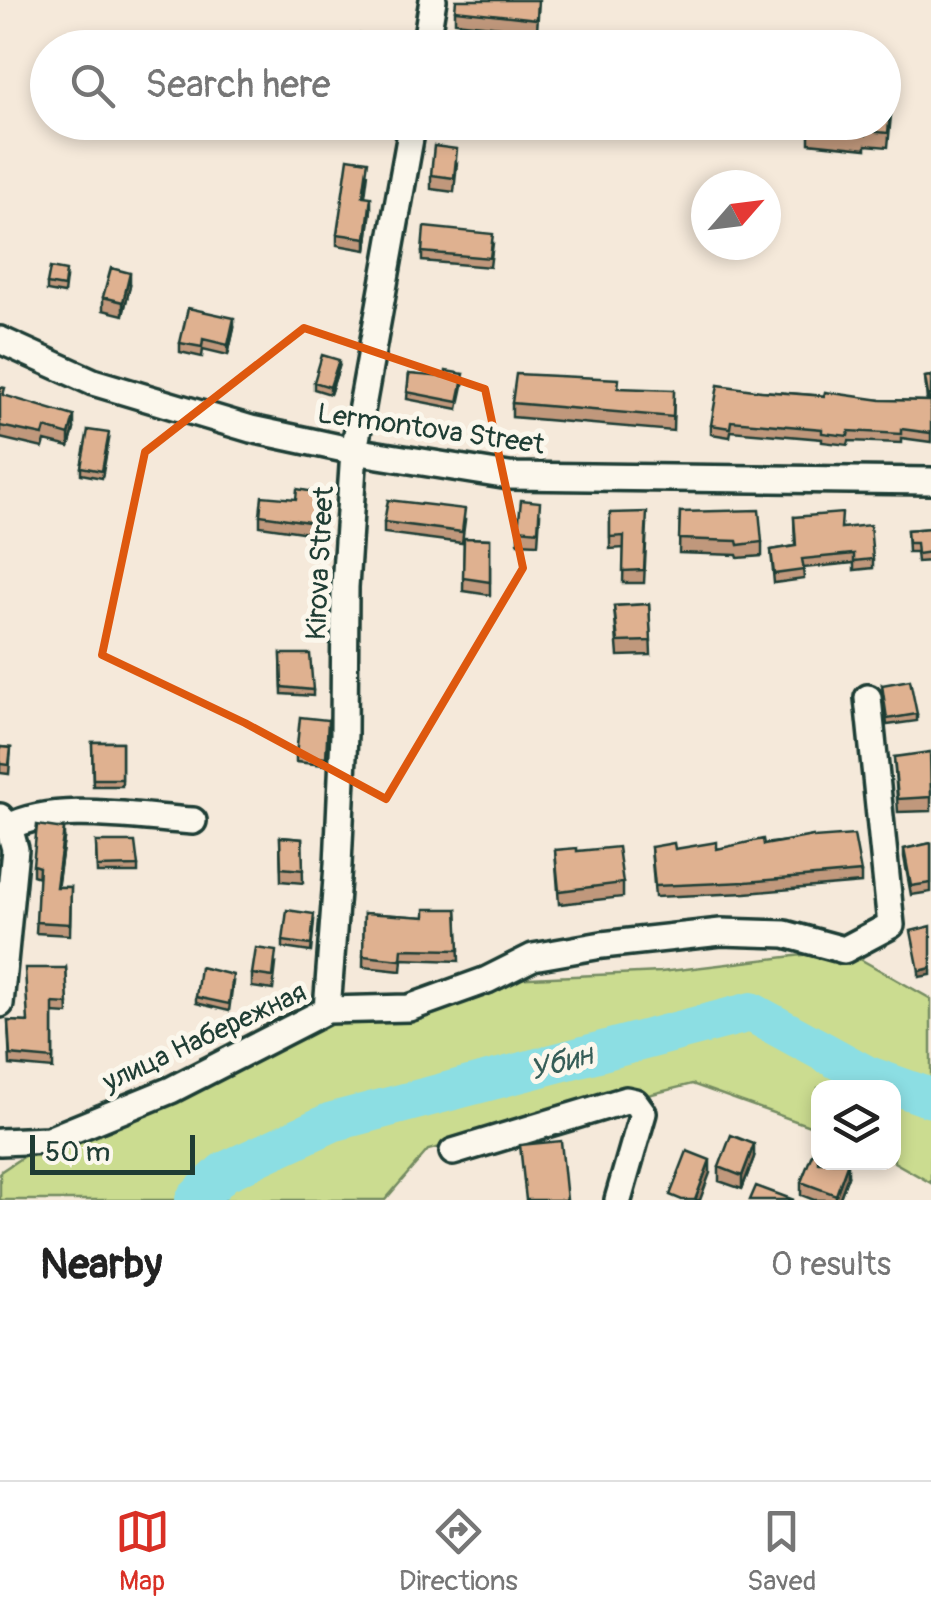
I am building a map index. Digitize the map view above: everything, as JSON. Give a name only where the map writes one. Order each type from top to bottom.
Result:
[{"type":"street","points":[[428,30],[432,0]]},
{"type":"street","name":"Kirova Street","points":[[327,1010],[339,846],[345,587],[354,451],[409,140]]},
{"type":"street","name":"Lermontova Street","points":[[0,340],[93,382],[251,429],[354,451],[509,476],[931,481]]},
{"type":"street","name":"улица Набережная","points":[[0,1142],[48,1140],[171,1090],[327,1010],[409,1008],[487,980],[533,958],[602,945],[721,932],[785,934],[844,950],[892,926],[868,698]]},
{"type":"street","points":[[0,1004],[15,849],[4,822],[76,814],[193,821]]},
{"type":"street","points":[[453,1152],[626,1100],[634,1102],[643,1113],[618,1200]]},
{"type":"highlighted area","points":[[304,328],[485,389],[523,568],[386,799],[245,723],[102,655],[145,452]]},
{"type":"green space","points":[[844,950],[931,999],[931,1183],[901,1166],[901,1080],[811,1080],[811,1126],[692,1084],[428,1150],[385,1200],[0,1200],[0,1172],[48,1140],[327,1010],[409,1008],[487,980],[661,972]]},
{"type":"building","points":[[456,0],[538,0],[537,19],[455,10]]},
{"type":"building","points":[[434,146],[457,149],[454,178],[431,175]]},
{"type":"building","points":[[348,158],[368,161],[363,196],[371,197],[366,238],[337,234]]},
{"type":"building","points":[[424,227],[493,234],[490,258],[422,252]]},
{"type":"building","points":[[50,268],[66,271],[64,287],[47,284]]},
{"type":"building","points":[[111,268],[130,273],[123,302],[103,297]]},
{"type":"building","points":[[188,308],[234,318],[228,345],[203,339],[202,347],[180,343]]},
{"type":"building","points":[[322,355],[339,360],[330,387],[314,382]]},
{"type":"building","points":[[446,371],[464,374],[458,402],[407,392],[409,374],[445,377]]},
{"type":"building","points":[[516,374],[619,379],[618,388],[674,390],[673,417],[512,403]]},
{"type":"building","points":[[931,376],[931,433],[901,429],[901,434],[849,431],[848,436],[822,433],[822,429],[731,421],[730,428],[711,425],[718,385],[929,401],[925,377]]},
{"type":"building","points":[[0,387],[5,388],[3,395],[74,416],[69,435],[45,428],[43,435],[0,426]]},
{"type":"building","points":[[88,430],[109,433],[102,471],[81,467]]},
{"type":"building","points":[[297,489],[320,493],[316,523],[260,515],[262,496],[296,499]]},
{"type":"building","points":[[388,500],[465,509],[462,532],[384,522]]},
{"type":"building","points":[[521,500],[540,502],[538,531],[518,529]]},
{"type":"building","points":[[759,510],[762,542],[738,545],[737,541],[679,539],[680,512]]},
{"type":"building","points":[[647,512],[644,570],[623,571],[624,536],[610,537],[610,513]]},
{"type":"building","points":[[842,513],[841,528],[870,525],[873,559],[854,561],[854,554],[802,559],[804,570],[774,574],[771,550],[796,546],[794,517]]},
{"type":"building","points":[[931,528],[931,552],[917,554],[916,543],[908,543],[907,530]]},
{"type":"building","points":[[464,538],[490,539],[490,582],[463,578]]},
{"type":"building","points":[[649,604],[651,641],[618,642],[614,606]]},
{"type":"building","points":[[281,654],[310,654],[313,690],[282,687]]},
{"type":"building","points":[[910,680],[917,714],[887,719],[882,685]]},
{"type":"building","points":[[300,717],[328,720],[326,758],[296,755]]},
{"type":"building","points":[[92,742],[122,742],[122,779],[93,779]]},
{"type":"building","points":[[0,747],[11,748],[9,765],[0,764]]},
{"type":"building","points":[[930,752],[931,797],[898,799],[894,757]]},
{"type":"building","points":[[37,825],[64,829],[56,887],[71,887],[70,924],[36,922],[39,867],[33,865]]},
{"type":"building","points":[[854,835],[861,872],[655,886],[651,847],[674,843],[675,849],[717,842],[717,849],[763,839],[764,845],[813,836]]},
{"type":"building","points":[[280,837],[302,839],[303,870],[281,868]]},
{"type":"building","points":[[96,842],[135,842],[138,866],[97,867]]},
{"type":"building","points":[[931,843],[931,883],[911,886],[904,849]]},
{"type":"building","points":[[618,847],[623,883],[559,891],[555,850]]},
{"type":"building","points":[[425,909],[457,909],[459,950],[402,949],[401,960],[363,956],[364,913],[425,917]]},
{"type":"building","points":[[287,910],[314,914],[311,945],[283,941]]},
{"type":"building","points":[[931,926],[931,968],[919,971],[911,931]]},
{"type":"building","points":[[256,948],[276,951],[273,977],[252,974]]},
{"type":"building","points":[[200,967],[233,975],[229,1004],[196,997]]},
{"type":"building","points":[[25,968],[66,968],[68,1004],[53,1003],[53,1059],[10,1055],[8,1021],[28,1022]]},
{"type":"building","points":[[731,1135],[754,1144],[742,1176],[719,1167]]},
{"type":"building","points":[[561,1141],[567,1200],[526,1200],[520,1145]]},
{"type":"building","points":[[687,1151],[710,1160],[695,1200],[670,1195]]},
{"type":"building","points":[[811,1157],[811,1170],[845,1170],[836,1195],[801,1182]]},
{"type":"building","points":[[756,1186],[794,1200],[750,1200]]},
{"type":"waterway","name":"Убин","points":[[195,1200],[224,1172],[332,1122],[751,1012],[866,1075],[931,1098]]}]
